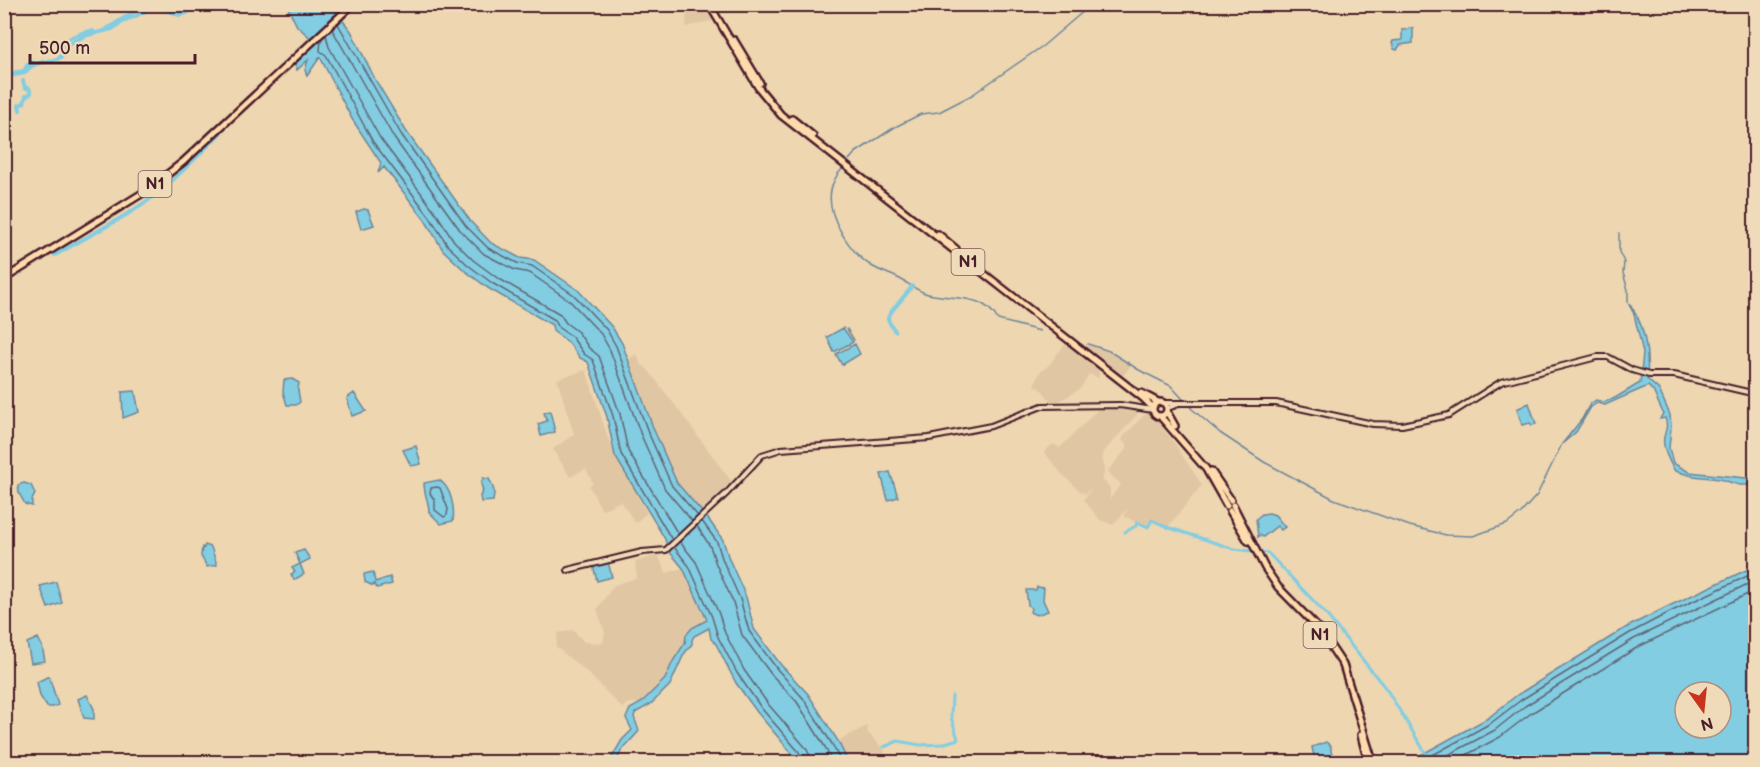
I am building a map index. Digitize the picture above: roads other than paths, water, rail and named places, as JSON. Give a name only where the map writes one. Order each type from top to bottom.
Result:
[{"type":"highway","name":"N1","points":[[4,279],[146,191],[183,162],[353,4]]},
{"type":"highway","name":"N1","points":[[711,4],[760,85],[784,113],[1137,390],[1167,408],[1176,430]]},
{"type":"highway","name":"N1","points":[[711,4],[758,87],[781,115],[1143,398],[1155,414],[1176,430],[1222,486],[1276,589],[1317,631],[1335,657],[1343,673],[1368,762]]},
{"type":"highway","points":[[1153,409],[1158,402]]},
{"type":"highway","points":[[1160,416],[1167,408]]},
{"type":"highway","name":"N1","points":[[1366,750],[1372,762]]},
{"type":"main road","points":[[1167,408],[1179,404],[1276,403],[1373,424],[1402,425],[1449,415],[1501,382],[1595,357],[1608,357],[1634,371],[1649,375],[1674,375],[1755,394]]},
{"type":"main road","points":[[568,570],[642,552],[666,550],[734,486],[762,455],[781,449],[929,438],[991,426],[1042,406],[1120,405],[1153,409]]},
{"type":"water","points":[[289,5],[336,5],[336,12],[351,31],[376,81],[406,131],[471,222],[491,243],[520,258],[534,260],[578,290],[612,327],[622,343],[654,430],[677,483],[723,540],[746,597],[754,629],[781,665],[808,694],[838,741],[848,762],[799,762],[736,683],[716,644],[711,639],[709,628],[694,636],[670,685],[651,704],[635,713],[634,717],[639,731],[622,750],[616,762],[609,762],[622,740],[632,730],[626,718],[630,709],[641,703],[665,679],[685,643],[686,635],[692,628],[707,620],[683,568],[668,550],[665,539],[615,456],[607,417],[588,362],[580,358],[568,342],[553,331],[552,325],[488,288],[464,270],[443,250],[425,220],[384,167],[378,173],[381,163],[352,119],[320,57],[307,76],[305,70],[308,60],[297,70],[296,63],[316,43],[297,26],[288,8]]},
{"type":"water","points":[[1413,28],[1413,43],[1400,45],[1397,50],[1394,49],[1393,41],[1402,40],[1402,29]]},
{"type":"water","points":[[368,210],[374,225],[361,229],[356,212]]},
{"type":"water","points":[[1627,301],[1638,318],[1645,338],[1647,379],[1659,390],[1670,415],[1669,448],[1673,463],[1689,472],[1755,479],[1755,485],[1739,485],[1720,479],[1675,471],[1664,445],[1666,421],[1665,418],[1660,419],[1663,413],[1653,391],[1648,386],[1605,405],[1597,403],[1591,407],[1576,432],[1562,444],[1582,419],[1590,404],[1596,400],[1604,402],[1615,398],[1640,383],[1643,353],[1634,314]]},
{"type":"water","points":[[843,328],[853,342],[834,352],[827,337]]},
{"type":"water","points":[[855,344],[860,354],[842,365],[836,354]]},
{"type":"water","points":[[292,379],[299,383],[300,402],[296,405],[287,405],[283,392],[284,380]]},
{"type":"water","points":[[135,391],[139,412],[123,418],[122,392]]},
{"type":"water","points":[[354,393],[366,411],[352,416],[347,398]]},
{"type":"water","points":[[1529,403],[1536,424],[1522,425],[1517,409]]},
{"type":"water","points":[[550,411],[555,432],[541,436],[538,424],[547,421],[544,413]]},
{"type":"water","points":[[416,446],[421,464],[411,466],[403,450]]},
{"type":"water","points":[[890,472],[898,497],[888,500],[881,474]]},
{"type":"water","points":[[483,478],[489,479],[492,485],[493,501],[481,502]]},
{"type":"water","points":[[439,480],[447,488],[453,510],[453,521],[441,524],[429,512],[424,483]]},
{"type":"water","points":[[24,483],[31,485],[35,494],[32,506],[25,504],[19,493],[18,485]]},
{"type":"water","points":[[1262,514],[1275,515],[1285,527],[1281,530],[1277,526],[1263,537],[1260,535],[1258,537],[1256,519]]},
{"type":"water","points":[[205,545],[211,547],[217,565],[207,567],[201,556],[202,547],[204,548]]},
{"type":"water","points":[[304,550],[310,559],[300,564],[295,553]]},
{"type":"water","points":[[608,562],[612,577],[597,581],[593,565]]},
{"type":"water","points":[[300,564],[304,574],[294,580],[291,574],[295,572],[292,568]]},
{"type":"water","points":[[1755,566],[1755,762],[1408,762],[1488,718],[1517,695],[1627,627]]},
{"type":"water","points":[[373,572],[375,582],[390,577],[392,584],[377,588],[374,584],[373,586],[365,582],[364,574]]},
{"type":"water","points":[[56,582],[62,603],[48,608],[40,586]]},
{"type":"water","points":[[1037,587],[1044,588],[1043,600],[1048,611],[1036,615],[1030,612],[1026,590],[1036,590]]},
{"type":"water","points":[[38,638],[45,661],[31,663],[27,643]]},
{"type":"water","points":[[49,676],[58,705],[53,707],[47,707],[40,696],[37,682]]},
{"type":"water","points":[[87,695],[94,709],[94,719],[84,718],[78,699]]},
{"type":"water","points":[[1326,742],[1331,746],[1333,761],[1315,761],[1312,747]]},
{"type":"waterway","points":[[107,29],[146,4]]},
{"type":"waterway","points":[[163,4],[181,11],[200,4]]},
{"type":"waterway","points":[[4,85],[9,76],[25,73],[36,64],[61,57],[67,45],[84,36],[112,29],[155,5],[179,15],[214,4]]},
{"type":"waterway","points":[[849,160],[855,153],[895,127],[921,114],[939,112],[972,95],[1044,45],[1092,4]]},
{"type":"waterway","points":[[60,56],[66,41],[82,33],[93,31]]},
{"type":"waterway","points":[[4,80],[6,74],[24,71],[32,62]]},
{"type":"waterway","points":[[20,110],[19,105],[24,103],[26,96],[31,93],[29,88],[25,88],[23,81]]},
{"type":"waterway","points":[[55,255],[143,204],[174,179],[221,132]]},
{"type":"waterway","points":[[843,168],[831,189],[831,208],[843,235],[852,249],[864,260],[873,267],[925,293],[977,301],[992,311],[998,320],[1040,331]]},
{"type":"waterway","points":[[1619,233],[1619,252],[1624,262],[1623,273],[1628,290],[1628,302]]},
{"type":"waterway","points":[[895,331],[888,318],[912,286]]},
{"type":"waterway","points":[[847,329],[854,340]]},
{"type":"waterway","points":[[1088,344],[1109,351],[1171,386],[1192,409],[1220,433],[1264,462],[1334,499],[1410,526],[1446,535],[1473,536],[1507,524],[1521,513],[1537,495],[1562,444]]},
{"type":"waterway","points":[[1582,420],[1589,406]]},
{"type":"waterway","points":[[1125,532],[1136,526],[1137,522],[1148,527],[1152,520],[1234,549],[1268,553],[1325,613],[1387,690],[1425,752]]},
{"type":"waterway","points":[[884,747],[898,741],[920,745],[942,744],[958,739],[951,717],[952,696]]}]
